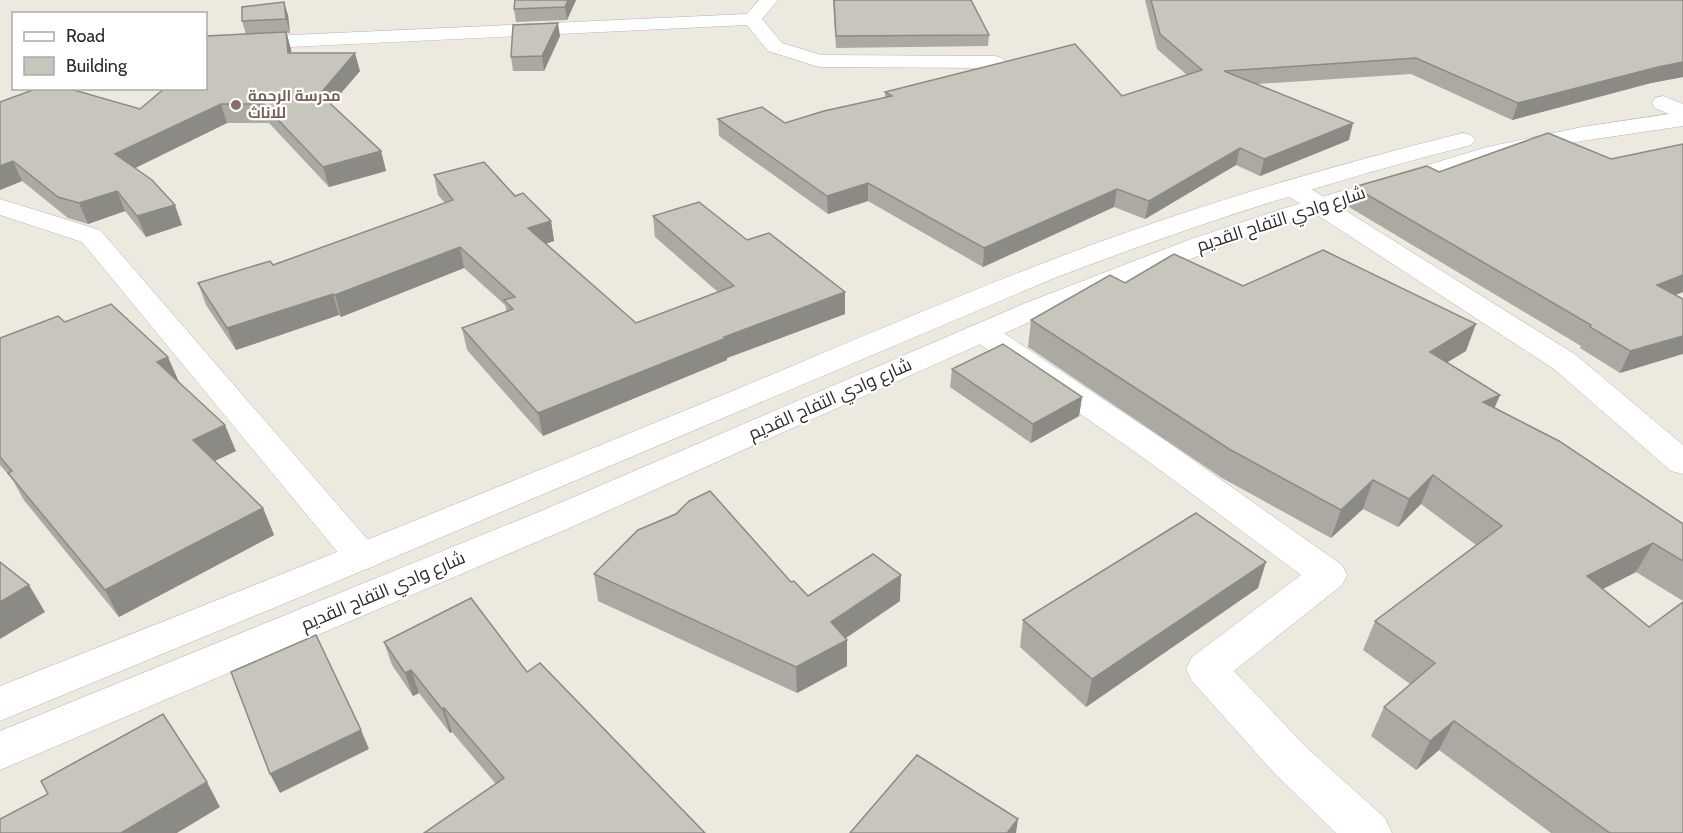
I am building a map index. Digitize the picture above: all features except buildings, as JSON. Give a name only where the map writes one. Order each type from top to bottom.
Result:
[{"type":"street","points":[[207,45],[752,20],[769,0]]},
{"type":"street","points":[[752,20],[775,47],[819,62],[995,62]]},
{"type":"street","name":"شارع وادي التفاح القديم","points":[[0,704],[362,557],[986,296],[1152,233],[1291,187],[1399,155],[1503,131],[1678,108]]},
{"type":"street","name":"شارع وادي التفاح القديم","points":[[0,751],[555,520],[1033,310],[1201,245],[1320,205],[1495,152],[1582,134],[1678,108]]},
{"type":"street","points":[[1291,187],[1565,362],[1683,463]]},
{"type":"street","points":[[0,207],[91,236],[362,557]]},
{"type":"street","points":[[982,332],[1157,451],[1328,575],[1207,669],[1290,760],[1368,833]]},
{"type":"place","name":"مدرسة الرحمة للاناث","points":[[236,105]]}]
